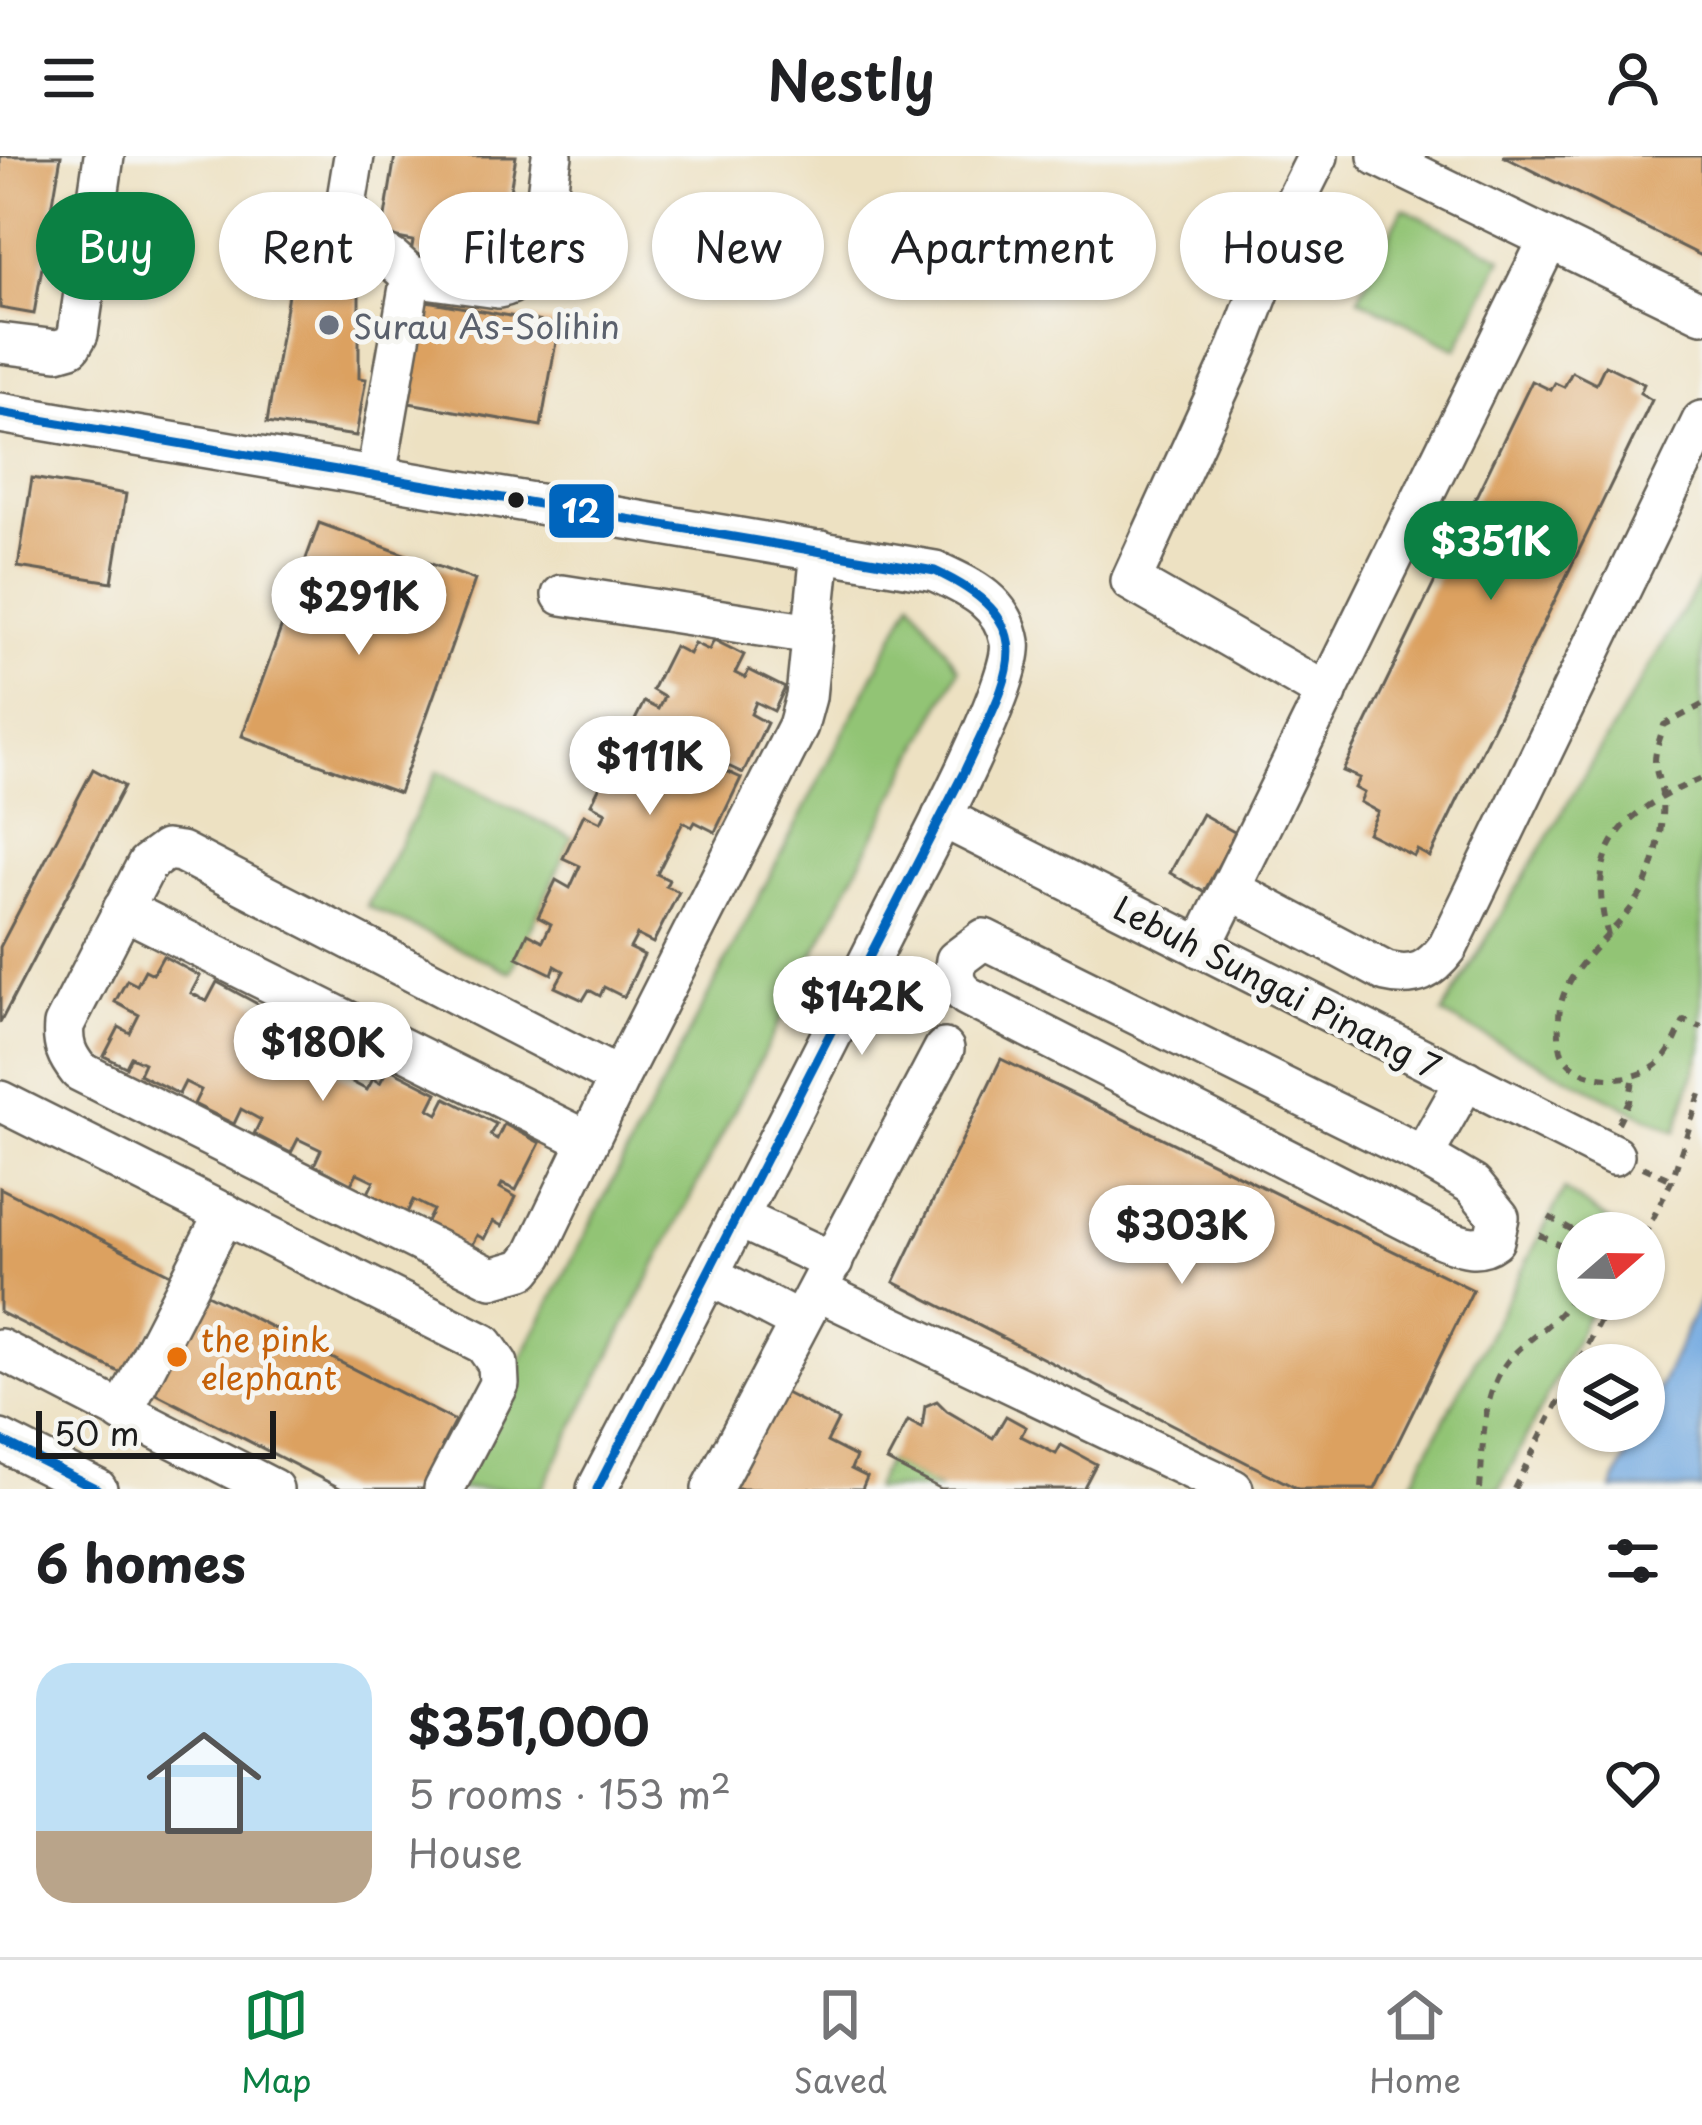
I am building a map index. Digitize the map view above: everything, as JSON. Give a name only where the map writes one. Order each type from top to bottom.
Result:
[{"type":"street","points":[[0,343],[57,350],[71,346],[78,334],[104,156]]},
{"type":"street","points":[[354,156],[346,230],[411,276],[498,288],[513,286],[523,278],[535,256],[552,156]]},
{"type":"street","points":[[1318,156],[1289,214],[1238,347],[1131,581],[1327,693]]},
{"type":"street","points":[[1378,156],[1702,313]]},
{"type":"street","points":[[1201,948],[1549,239]]},
{"type":"street","points":[[376,476],[411,276]]},
{"type":"street","points":[[0,412],[935,571],[976,590],[999,611],[1011,645],[1004,682],[942,817],[597,1489]]},
{"type":"street","points":[[1232,890],[1386,972],[1409,977],[1434,966],[1448,947],[1702,421]]},
{"type":"street","points":[[619,1078],[181,852],[166,850],[155,855],[123,909],[64,1025],[68,1058],[80,1071],[492,1278],[523,1269],[534,1256],[587,1141],[798,726],[806,698],[821,551]]},
{"type":"street","points":[[562,595],[812,634]]},
{"type":"street","name":"Lebuh Sungai Pinang 7","points":[[942,817],[1610,1153]]},
{"type":"street","points":[[123,909],[587,1141]]},
{"type":"street","points":[[984,939],[1423,1156],[1473,1185],[1491,1202],[1499,1216],[1495,1240],[1468,1248],[1441,1238],[967,996],[953,976],[956,960],[984,939]]},
{"type":"street","points":[[712,1489],[944,1049]]},
{"type":"street","points":[[1423,1156],[1466,1080]]},
{"type":"street","points":[[0,1101],[484,1344],[498,1364],[499,1384],[444,1489]]},
{"type":"street","points":[[122,1413],[225,1213]]},
{"type":"street","points":[[739,1218],[817,1292]]},
{"type":"street","points":[[709,1275],[817,1292],[1233,1489]]},
{"type":"street","points":[[0,1349],[273,1489]]},
{"type":"street","points":[[0,1440],[97,1489]]},
{"type":"path","points":[[1702,705],[1664,725],[1654,760],[1663,794],[1660,834],[1647,881],[1630,912],[1572,976],[1558,1014],[1562,1053],[1580,1072],[1611,1078],[1634,1076],[1654,1067],[1672,1047],[1684,1021],[1702,1027]]},
{"type":"path","points":[[1608,936],[1600,907],[1600,874],[1611,837],[1663,794],[1702,778]]},
{"type":"path","points":[[1610,1153],[1634,1076]]},
{"type":"path","points":[[1656,1212],[1672,1180],[1702,1088]]},
{"type":"path","points":[[1549,1217],[1557,1221]]},
{"type":"path","points":[[1539,1235],[1557,1244]]},
{"type":"path","points":[[1480,1489],[1486,1417],[1495,1379],[1512,1356],[1557,1319]]},
{"type":"path","points":[[1514,1489],[1601,1320]]},
{"type":"green space","points":[[1403,208],[1502,258],[1457,349],[1362,300],[1388,300],[1388,238]]},
{"type":"green space","points":[[1702,578],[1702,1047],[1676,1132],[1442,1014]]},
{"type":"green space","points":[[912,600],[959,669],[542,1489],[454,1489]]},
{"type":"green space","points":[[438,771],[572,838],[511,972],[367,906]]},
{"type":"green space","points":[[1564,1190],[1596,1212],[1557,1212],[1557,1320],[1585,1320],[1573,1344],[1557,1344],[1557,1376],[1500,1489],[1408,1489]]},
{"type":"green space","points":[[887,1461],[941,1489],[873,1489]]},
{"type":"water","points":[[1702,1296],[1702,1489],[1612,1489],[1629,1452],[1665,1452],[1665,1376]]},
{"type":"building","points":[[0,156],[61,156],[55,192],[36,192],[34,314],[0,308]]},
{"type":"building","points":[[395,156],[516,156],[510,192],[419,192],[419,255],[411,253],[413,241],[395,238],[395,192],[389,192]]},
{"type":"building","points":[[1503,156],[1702,156],[1702,256]]},
{"type":"building","points":[[287,300],[359,300],[359,378],[366,379],[356,436],[267,423]]},
{"type":"building","points":[[427,301],[559,325],[541,426],[409,403]]},
{"type":"building","points":[[1605,365],[1644,384],[1640,393],[1652,400],[1430,857],[1417,850],[1414,856],[1368,833],[1378,812],[1360,802],[1364,793],[1355,788],[1360,778],[1343,771],[1532,381],[1551,390],[1555,383],[1564,387],[1572,372],[1596,384]]},
{"type":"building","points":[[32,478],[126,494],[112,582],[18,567]]},
{"type":"building","points":[[319,523],[475,580],[399,793],[242,736]]},
{"type":"building","points":[[714,640],[744,655],[735,673],[745,678],[749,670],[785,688],[774,711],[756,702],[751,714],[767,723],[743,773],[728,766],[726,771],[741,778],[715,832],[683,822],[657,874],[679,892],[653,943],[637,935],[630,948],[644,955],[624,997],[604,987],[600,996],[589,990],[583,1000],[555,987],[564,971],[555,966],[552,974],[517,957],[528,933],[543,941],[551,924],[538,917],[556,880],[570,888],[580,866],[563,858],[584,814],[601,822],[606,812],[591,804],[614,758],[630,766],[637,750],[623,744],[644,702],[658,709],[664,697],[652,690],[674,646],[689,654],[694,643],[709,650]]},
{"type":"building","points":[[93,769],[124,786],[0,1023],[0,947]]},
{"type":"building","points":[[1202,814],[1236,833],[1204,892],[1170,873]]},
{"type":"building","points":[[163,956],[200,976],[191,993],[207,1001],[217,982],[265,1008],[256,1024],[264,1028],[272,1012],[323,1039],[317,1050],[326,1054],[320,1065],[367,1090],[373,1079],[380,1083],[388,1068],[437,1093],[429,1109],[438,1114],[446,1098],[496,1124],[490,1135],[497,1139],[504,1124],[540,1143],[516,1190],[502,1184],[500,1188],[516,1197],[502,1226],[493,1221],[484,1239],[477,1235],[469,1250],[424,1228],[433,1210],[413,1200],[406,1215],[367,1195],[374,1181],[357,1173],[351,1184],[314,1165],[321,1150],[298,1139],[291,1153],[254,1134],[261,1120],[241,1109],[234,1124],[194,1104],[201,1090],[185,1082],[179,1094],[139,1074],[144,1063],[131,1057],[126,1067],[104,1056],[119,1027],[130,1033],[139,1015],[115,1002],[127,980],[137,985],[145,970],[153,974]]},
{"type":"building","points":[[1001,1059],[1473,1290],[1375,1489],[1298,1489],[894,1282]]},
{"type":"building","points":[[0,1188],[176,1277],[127,1376],[0,1312]]},
{"type":"building","points":[[199,1290],[455,1421],[442,1446],[450,1450],[430,1489],[342,1489],[149,1390]]},
{"type":"building","points":[[774,1387],[838,1420],[827,1442],[856,1457],[851,1469],[867,1477],[862,1489],[724,1489]]},
{"type":"building","points":[[937,1401],[993,1438],[1006,1416],[1026,1427],[1021,1436],[1056,1454],[1061,1445],[1096,1464],[1083,1489],[941,1489],[887,1461],[908,1421],[922,1428],[925,1406]]},
{"type":"transit line","name":"12","points":[[0,413],[935,571],[971,591],[994,612],[1006,634],[1009,657],[993,709],[597,1489]]},
{"type":"transit line","name":"12","points":[[0,1440],[97,1489]]},
{"type":"place","name":"Surau As-Solihin","points":[[329,325]]},
{"type":"place","name":"the pink elephant","points":[[177,1357]]}]
